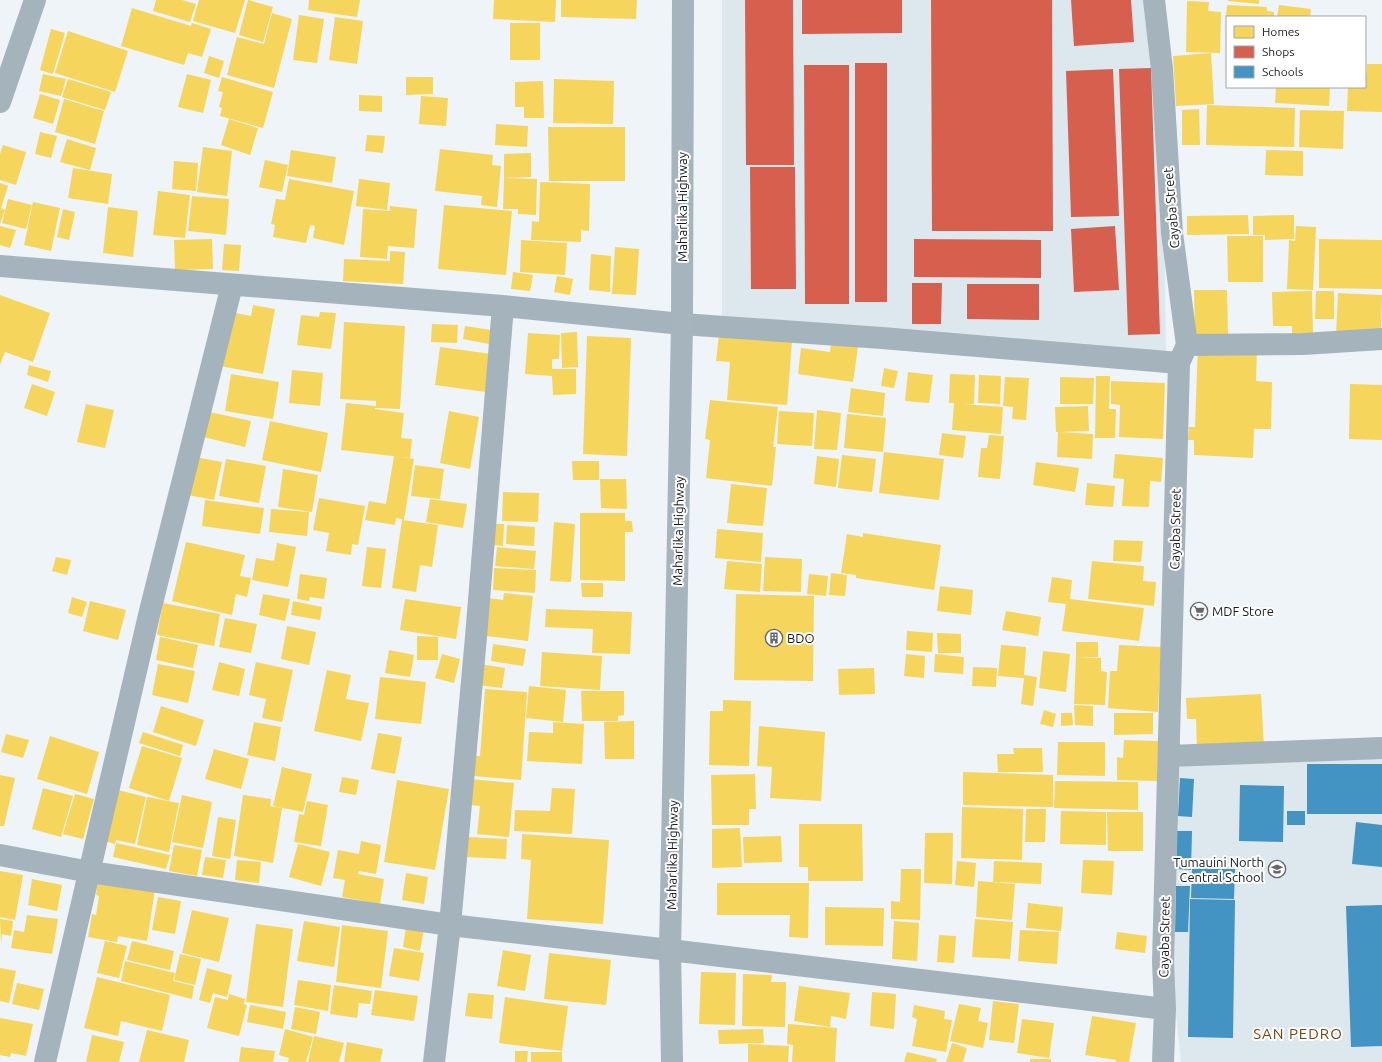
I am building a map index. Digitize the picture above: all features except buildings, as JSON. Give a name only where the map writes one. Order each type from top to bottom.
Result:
[{"type":"main road","name":"Maharlika Highway","points":[[672,1062],[670,950],[682,324],[683,0]]},
{"type":"street","points":[[0,102],[35,0]]},
{"type":"street","name":"Cayaba Street","points":[[1154,0],[1162,69],[1172,233],[1183,354],[1163,962],[1163,1062]]},
{"type":"street","points":[[0,266],[503,306],[682,324],[882,338],[1183,354],[1382,339]]},
{"type":"street","points":[[46,1062],[150,611],[232,285]]},
{"type":"street","points":[[434,1062],[450,926],[477,629],[503,306]]},
{"type":"street","points":[[1169,756],[1382,748]]},
{"type":"street","points":[[0,855],[90,872],[450,926],[670,950],[1164,1009]]},
{"type":"shaded area","points":[[722,0],[1149,0],[1163,137],[1166,354],[722,316]]},
{"type":"shaded area","name":"Tumauini North Central School","points":[[1382,755],[1382,1062],[1181,1062],[1172,974],[1174,764]]},
{"type":"place","name":"MDF Store","points":[[1199,611]]},
{"type":"place","name":"BDO","points":[[774,638]]},
{"type":"place","name":"Tumauini North Central School","points":[[1277,869]]},
{"type":"district","name":"SAN PEDRO","points":[[1298,1033]]}]
